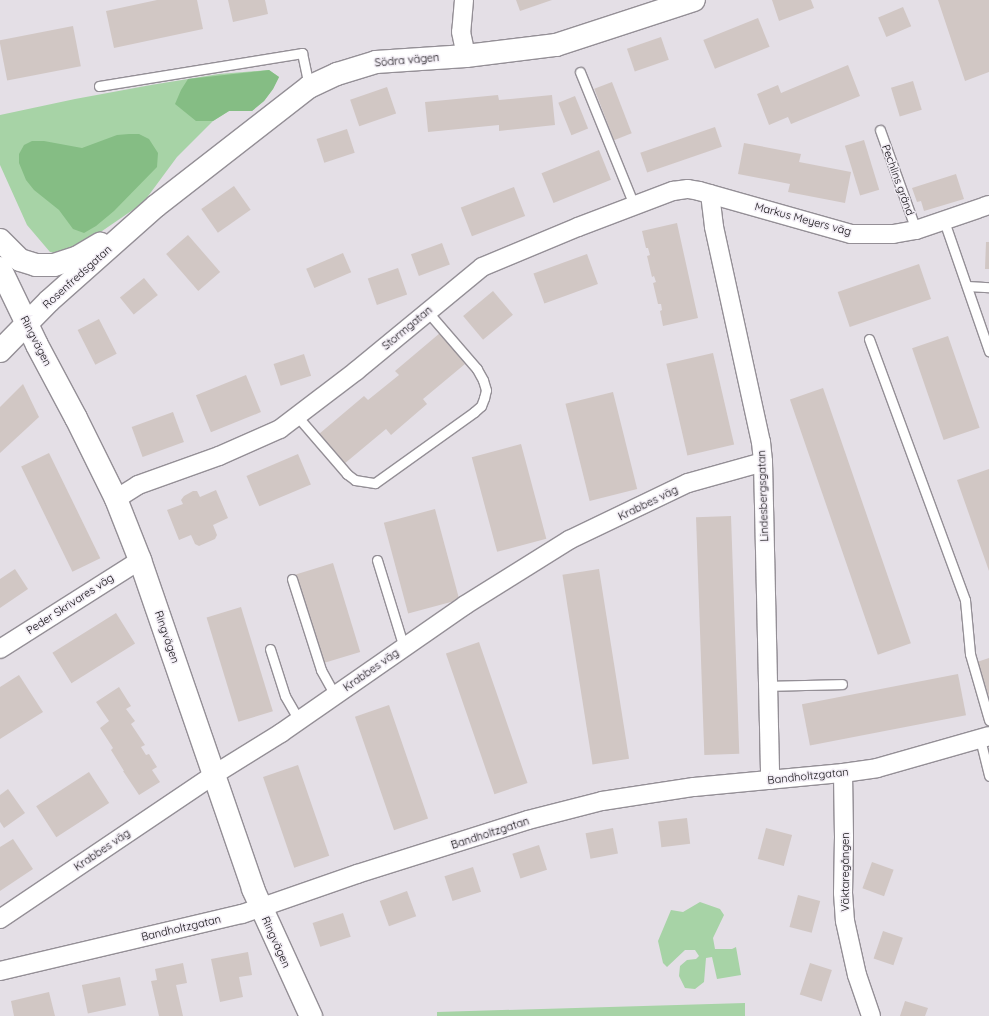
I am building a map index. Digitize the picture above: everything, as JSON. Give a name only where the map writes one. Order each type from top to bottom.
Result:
[{"type":"street","points":[[464,0],[461,32],[466,56]]},
{"type":"street","name":"Södra vägen","points":[[309,87],[337,74],[376,62],[466,56],[556,45],[694,0]]},
{"type":"street","name":"Rosenfredsgatan","points":[[0,351],[49,301],[156,206],[309,87]]},
{"type":"street","name":"Stormgatan","points":[[116,499],[138,485],[219,456],[280,429],[356,370],[482,267],[634,205],[673,191],[688,190],[710,194]]},
{"type":"street","name":"Markus Meyers väg","points":[[710,194],[851,234],[893,234],[916,230],[989,205]]},
{"type":"street","name":"Lindesbergsgatan","points":[[710,194],[714,228],[761,442],[764,462],[770,780]]},
{"type":"street","name":"Rosenfredsgatan","points":[[0,240],[20,260],[36,265],[54,265],[78,257],[156,206]]},
{"type":"street","name":"Ringvägen","points":[[0,268],[116,499],[140,560],[262,909],[311,1016]]},
{"type":"street","name":"Krabbes väg","points":[[0,919],[215,774],[299,720],[465,605],[570,540],[688,483],[764,462]]},
{"type":"street","name":"Peder Skrivares väg","points":[[0,649],[140,560]]},
{"type":"street","name":"Bandholtzgatan","points":[[0,971],[262,909],[357,874],[528,820],[602,801],[694,787],[843,773],[877,768],[985,737]]},
{"type":"street","name":"Väktaregången","points":[[843,773],[843,893],[845,920],[857,975],[871,1016]]},
{"type":"lane","points":[[99,86],[302,53],[309,87]]},
{"type":"lane","points":[[580,72],[634,205]]},
{"type":"lane","name":"Pechlins gränd","points":[[880,130],[916,230]]},
{"type":"lane","points":[[944,221],[989,351]]},
{"type":"lane","points":[[967,286],[989,287]]},
{"type":"lane","points":[[297,416],[347,474],[355,480],[375,483],[474,412],[481,406],[484,398],[486,390],[483,380],[477,369],[427,311]]},
{"type":"lane","points":[[869,339],[965,600],[970,654],[989,720]]},
{"type":"lane","points":[[377,560],[404,648]]},
{"type":"lane","points":[[292,579],[321,670],[335,695]]},
{"type":"lane","points":[[270,649],[285,696],[299,720]]},
{"type":"lane","points":[[768,686],[842,684]]},
{"type":"lane","points":[[985,737],[989,776]]},
{"type":"green space","points":[[269,70],[279,77],[273,89],[264,101],[252,111],[229,111],[213,121],[177,157],[143,203],[67,255],[50,252],[27,225],[0,165],[0,115],[151,85],[219,74]]},
{"type":"green space","points":[[269,70],[279,77],[273,89],[264,101],[252,111],[229,111],[213,121],[196,121],[175,104],[188,79]]},
{"type":"green space","points":[[139,134],[149,139],[158,153],[157,167],[114,211],[96,226],[84,233],[73,229],[59,210],[34,190],[26,180],[19,163],[19,154],[24,145],[32,141],[44,141],[82,148],[117,135]]},
{"type":"green space","points":[[700,902],[720,909],[724,915],[713,938],[715,949],[732,949],[736,947],[741,975],[717,979],[712,957],[706,958],[704,982],[695,989],[685,988],[679,976],[680,966],[687,960],[696,959],[699,956],[695,950],[685,950],[667,967],[663,963],[658,941],[671,910],[683,912]]},
{"type":"green space","points":[[745,1003],[745,1016],[437,1016],[437,1012]]},
{"type":"building","points":[[157,0],[197,0],[203,29],[114,48],[106,11]]},
{"type":"building","points":[[228,0],[265,0],[268,14],[233,22]]},
{"type":"building","points":[[516,0],[552,0],[520,11]]},
{"type":"building","points":[[772,0],[811,0],[814,8],[779,21]]},
{"type":"building","points":[[938,0],[989,0],[989,72],[965,81]]},
{"type":"building","points":[[903,7],[911,26],[886,37],[878,18]]},
{"type":"building","points":[[758,18],[770,47],[715,69],[703,40]]},
{"type":"building","points":[[73,26],[81,66],[7,81],[0,40]]},
{"type":"building","points":[[661,37],[669,60],[635,71],[627,49]]},
{"type":"building","points":[[848,65],[860,96],[791,124],[788,117],[769,125],[757,94],[778,85],[781,93]]},
{"type":"building","points":[[913,81],[922,110],[900,116],[891,88]]},
{"type":"building","points":[[612,82],[632,133],[614,140],[594,89]]},
{"type":"building","points":[[387,87],[396,113],[359,126],[350,100]]},
{"type":"building","points":[[498,95],[499,100],[552,95],[555,125],[499,131],[499,125],[428,132],[425,102]]},
{"type":"building","points":[[575,96],[588,128],[571,135],[558,103]]},
{"type":"building","points":[[715,127],[722,147],[647,173],[640,153]]},
{"type":"building","points":[[347,129],[355,153],[324,163],[317,139]]},
{"type":"building","points":[[864,140],[879,190],[860,196],[845,146]]},
{"type":"building","points":[[744,143],[801,154],[799,162],[851,172],[845,203],[788,192],[790,184],[738,174]]},
{"type":"building","points":[[599,150],[611,180],[554,203],[542,173]]},
{"type":"building","points":[[956,174],[964,199],[924,211],[921,201],[917,202],[912,188]]},
{"type":"building","points":[[234,186],[251,210],[218,233],[201,209]]},
{"type":"building","points":[[514,187],[525,216],[472,236],[461,207]]},
{"type":"building","points":[[677,223],[698,318],[663,326],[660,311],[662,310],[661,304],[658,304],[653,283],[656,282],[654,276],[652,277],[647,256],[650,255],[648,248],[646,248],[642,231]]},
{"type":"building","points":[[188,235],[220,272],[198,291],[166,254]]},
{"type":"building","points":[[986,242],[989,242],[989,269],[985,269]]},
{"type":"building","points":[[442,243],[450,265],[419,276],[411,254]]},
{"type":"building","points":[[343,253],[351,272],[314,288],[306,269]]},
{"type":"building","points":[[587,254],[598,284],[544,304],[533,273]]},
{"type":"building","points":[[919,264],[931,299],[850,327],[838,292]]},
{"type":"building","points":[[398,268],[407,294],[377,305],[368,278]]},
{"type":"building","points":[[144,278],[158,295],[134,315],[120,298]]},
{"type":"building","points":[[493,291],[513,315],[483,340],[463,316]]},
{"type":"building","points":[[99,319],[117,354],[95,365],[78,330]]},
{"type":"building","points":[[440,333],[465,364],[423,399],[427,404],[391,435],[386,429],[344,464],[319,434],[364,396],[368,400],[399,375],[395,371]]},
{"type":"building","points":[[948,336],[980,428],[944,440],[912,348]]},
{"type":"building","points":[[713,353],[734,445],[687,455],[666,364]]},
{"type":"building","points":[[304,354],[311,376],[281,386],[274,364]]},
{"type":"building","points":[[246,375],[261,412],[211,432],[196,395]]},
{"type":"building","points":[[23,384],[39,417],[0,453],[0,407]]},
{"type":"building","points":[[823,388],[911,643],[878,655],[790,399]]},
{"type":"building","points":[[613,392],[637,489],[590,501],[565,404]]},
{"type":"building","points":[[173,412],[184,442],[143,457],[132,427]]},
{"type":"building","points":[[521,444],[546,539],[497,552],[472,457]]},
{"type":"building","points":[[49,453],[100,558],[72,572],[21,467]]},
{"type":"building","points":[[298,454],[311,484],[259,506],[246,476]]},
{"type":"building","points":[[989,469],[989,571],[957,480]]},
{"type":"building","points":[[216,490],[228,518],[213,525],[217,535],[215,539],[199,546],[195,544],[191,535],[179,540],[167,510],[183,504],[181,500],[184,496],[193,491],[197,491],[200,497]]},
{"type":"building","points":[[435,509],[459,600],[408,614],[384,523]]},
{"type":"building","points":[[731,516],[739,754],[704,755],[696,517]]},
{"type":"building","points":[[333,563],[360,652],[323,663],[296,574]]},
{"type":"building","points":[[15,569],[28,589],[0,608],[0,579]]},
{"type":"building","points":[[599,569],[629,759],[592,764],[562,575]]},
{"type":"building","points":[[241,607],[273,711],[238,722],[207,618]]},
{"type":"building","points":[[116,613],[135,644],[71,683],[52,653]]},
{"type":"building","points":[[479,642],[528,783],[494,794],[446,653]]},
{"type":"building","points":[[989,658],[989,697],[977,662]]},
{"type":"building","points":[[958,674],[966,715],[810,746],[802,704]]},
{"type":"building","points":[[19,675],[43,712],[0,739],[0,687]]},
{"type":"building","points":[[119,687],[131,706],[126,709],[135,721],[131,724],[145,745],[141,747],[146,755],[149,754],[157,767],[152,770],[160,782],[139,795],[123,771],[111,750],[113,748],[100,728],[109,721],[96,702]]},
{"type":"building","points":[[389,705],[428,818],[394,830],[355,717]]},
{"type":"building","points":[[298,765],[329,856],[294,868],[263,777]]},
{"type":"building","points":[[89,772],[109,803],[56,837],[36,806]]},
{"type":"building","points":[[8,789],[25,813],[4,828],[0,822],[0,795]]},
{"type":"building","points":[[687,818],[690,844],[661,847],[658,822]]},
{"type":"building","points":[[613,828],[618,854],[590,859],[586,833]]},
{"type":"building","points":[[766,828],[792,835],[784,866],[758,859]]},
{"type":"building","points":[[13,839],[33,869],[0,891],[0,847]]},
{"type":"building","points":[[539,845],[547,870],[520,878],[512,854]]},
{"type":"building","points":[[872,862],[894,870],[884,896],[862,888]]},
{"type":"building","points":[[473,867],[481,892],[453,901],[444,876]]},
{"type":"building","points":[[407,891],[416,916],[389,926],[380,901]]},
{"type":"building","points":[[798,895],[820,901],[812,933],[789,927]]},
{"type":"building","points":[[343,913],[351,937],[320,947],[313,923]]},
{"type":"building","points":[[883,931],[903,938],[893,965],[874,958]]},
{"type":"building","points":[[248,952],[252,975],[239,977],[243,997],[220,1002],[211,959]]},
{"type":"building","points":[[183,963],[187,983],[176,985],[183,1016],[159,1016],[151,981],[157,980],[155,969]]},
{"type":"building","points":[[810,963],[832,970],[822,1001],[800,994]]},
{"type":"building","points":[[120,977],[126,1005],[88,1013],[82,985]]},
{"type":"building","points":[[49,992],[55,1016],[14,1016],[11,1001]]},
{"type":"building","points":[[905,1001],[928,1008],[925,1016],[900,1016]]}]
